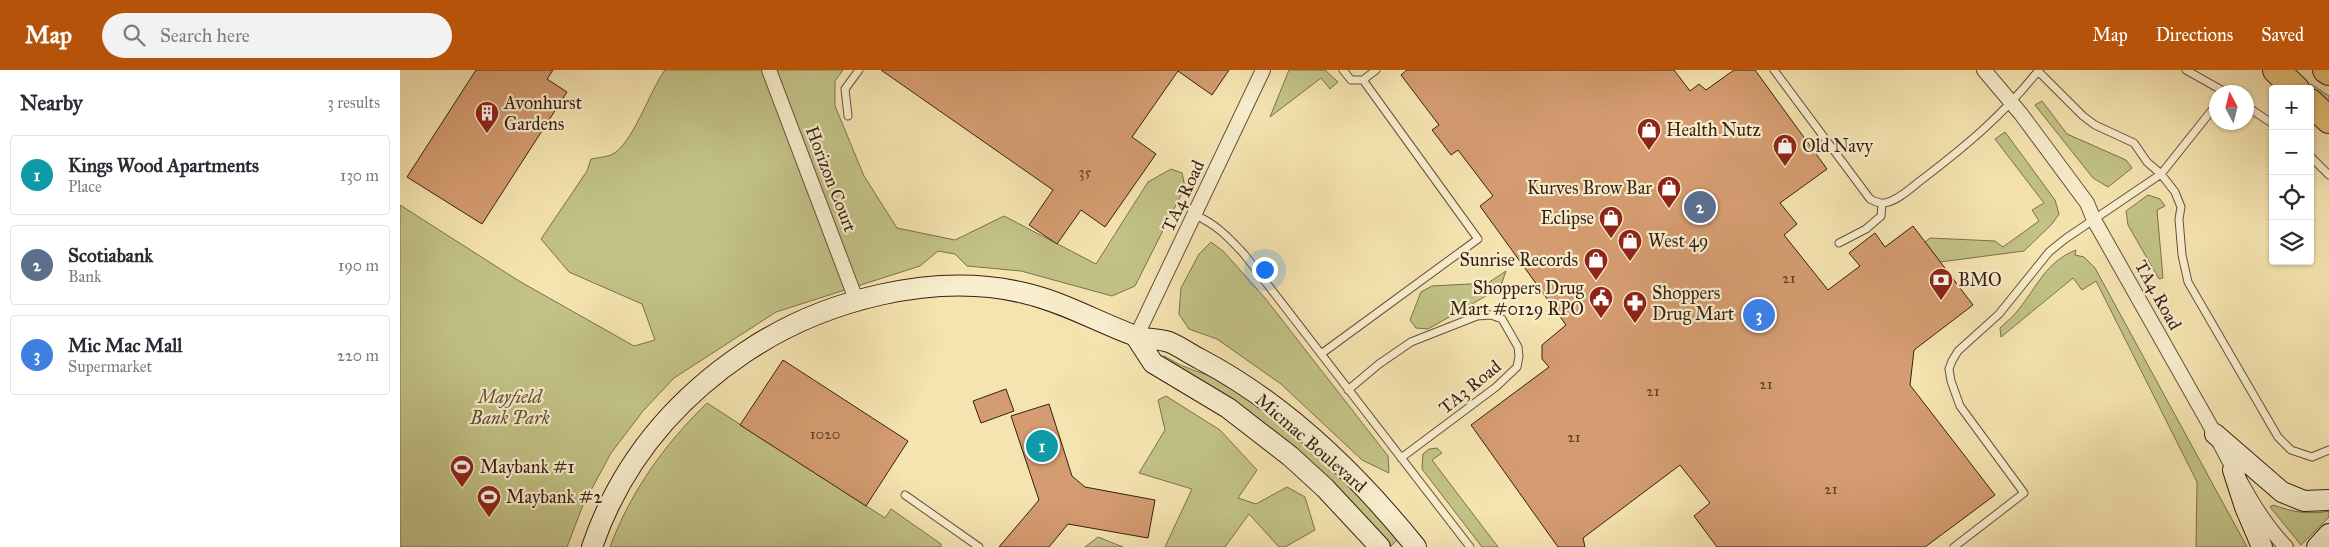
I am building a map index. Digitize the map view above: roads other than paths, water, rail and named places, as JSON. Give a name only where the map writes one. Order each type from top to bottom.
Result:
[{"type":"highway","points":[[2276,70],[2292,85]]},
{"type":"highway","points":[[2314,106],[2329,120]]},
{"type":"street","name":"Horizon Court","points":[[770,70],[857,302]]},
{"type":"street","name":"TA4 Road","points":[[1136,337],[1263,70]]},
{"type":"street","name":"TA4 Road","points":[[1984,70],[2012,103],[2087,203],[2094,220],[2215,434],[2233,470],[2265,522],[2286,547]]},
{"type":"street","name":"Micmac Boulevard","points":[[592,547],[611,500],[636,457],[667,417],[704,382],[754,346],[782,330],[857,302],[894,292],[954,284],[1007,289],[1063,305],[1136,337],[1168,342],[1219,369],[1263,399],[1346,471],[1390,514],[1416,547]]},
{"type":"street","name":"Micmac Boulevard","points":[[1136,337],[1153,363],[1228,408],[1290,456],[1325,488],[1380,547]]},
{"type":"street","points":[[2215,434],[2282,492],[2304,501],[2329,500]]},
{"type":"street","points":[[2233,470],[2245,507],[2262,547]]},
{"type":"street","points":[[2316,547],[2329,534]]},
{"type":"lane","points":[[848,116],[845,89],[859,70]]},
{"type":"lane","points":[[1343,70],[1351,80],[1363,80],[1376,70]]},
{"type":"lane","points":[[1774,70],[1870,199],[1882,204],[1890,202],[1911,188],[1972,142],[2012,103],[2038,71],[2083,116],[2095,125],[2134,143],[2147,162],[2161,174],[2175,192],[2182,207],[2179,218],[2182,255],[2188,282],[2278,437],[2291,450],[2312,457],[2329,450]]},
{"type":"lane","points":[[2186,70],[2213,85]]},
{"type":"lane","points":[[1321,354],[1478,239],[1363,80]]},
{"type":"lane","points":[[2254,111],[2269,121]]},
{"type":"lane","points":[[1954,547],[2024,493],[1960,406],[1951,381],[1949,369],[1952,361],[1962,347],[1999,314],[2016,295],[2036,266],[2050,252],[2065,239],[2161,174],[2209,114]]},
{"type":"lane","points":[[2314,160],[2329,176]]},
{"type":"lane","points":[[1839,243],[1866,229],[1881,216],[1882,204]]},
{"type":"lane","points":[[1195,215],[1210,221],[1221,229],[1244,254],[1470,547]]},
{"type":"lane","name":"TA3 Road","points":[[1348,390],[1379,364],[1412,342],[1477,316],[1490,315],[1502,319],[1518,347],[1517,367],[1496,387],[1401,458]]},
{"type":"lane","points":[[904,495],[978,547]]},
{"type":"place","name":"Avonhurst Gardens","points":[[487,134]]},
{"type":"place","name":"Health Nutz","points":[[1649,151]]},
{"type":"place","name":"Old Navy","points":[[1785,167]]},
{"type":"place","name":"Scotiabank","points":[[1700,207]]},
{"type":"place","name":"Kurves Brow Bar","points":[[1669,209]]},
{"type":"place","name":"Eclipse","points":[[1611,239]]},
{"type":"place","name":"West 49","points":[[1630,262]]},
{"type":"place","name":"Sunrise Records","points":[[1596,281]]},
{"type":"place","name":"BMO","points":[[1941,301]]},
{"type":"place","name":"Mic Mac Mall","points":[[1759,315]]},
{"type":"place","name":"Shoppers Drug Mart #0129 RPO","points":[[1601,319]]},
{"type":"place","name":"Shoppers Drug Mart","points":[[1635,324]]},
{"type":"place","name":"Kings Wood Apartments","points":[[1042,446]]},
{"type":"place","name":"Maybank #1","points":[[462,488]]},
{"type":"place","name":"Maybank #2","points":[[489,518]]},
{"type":"park label","name":"Mayfield Bank Park","points":[[510,407]]}]
